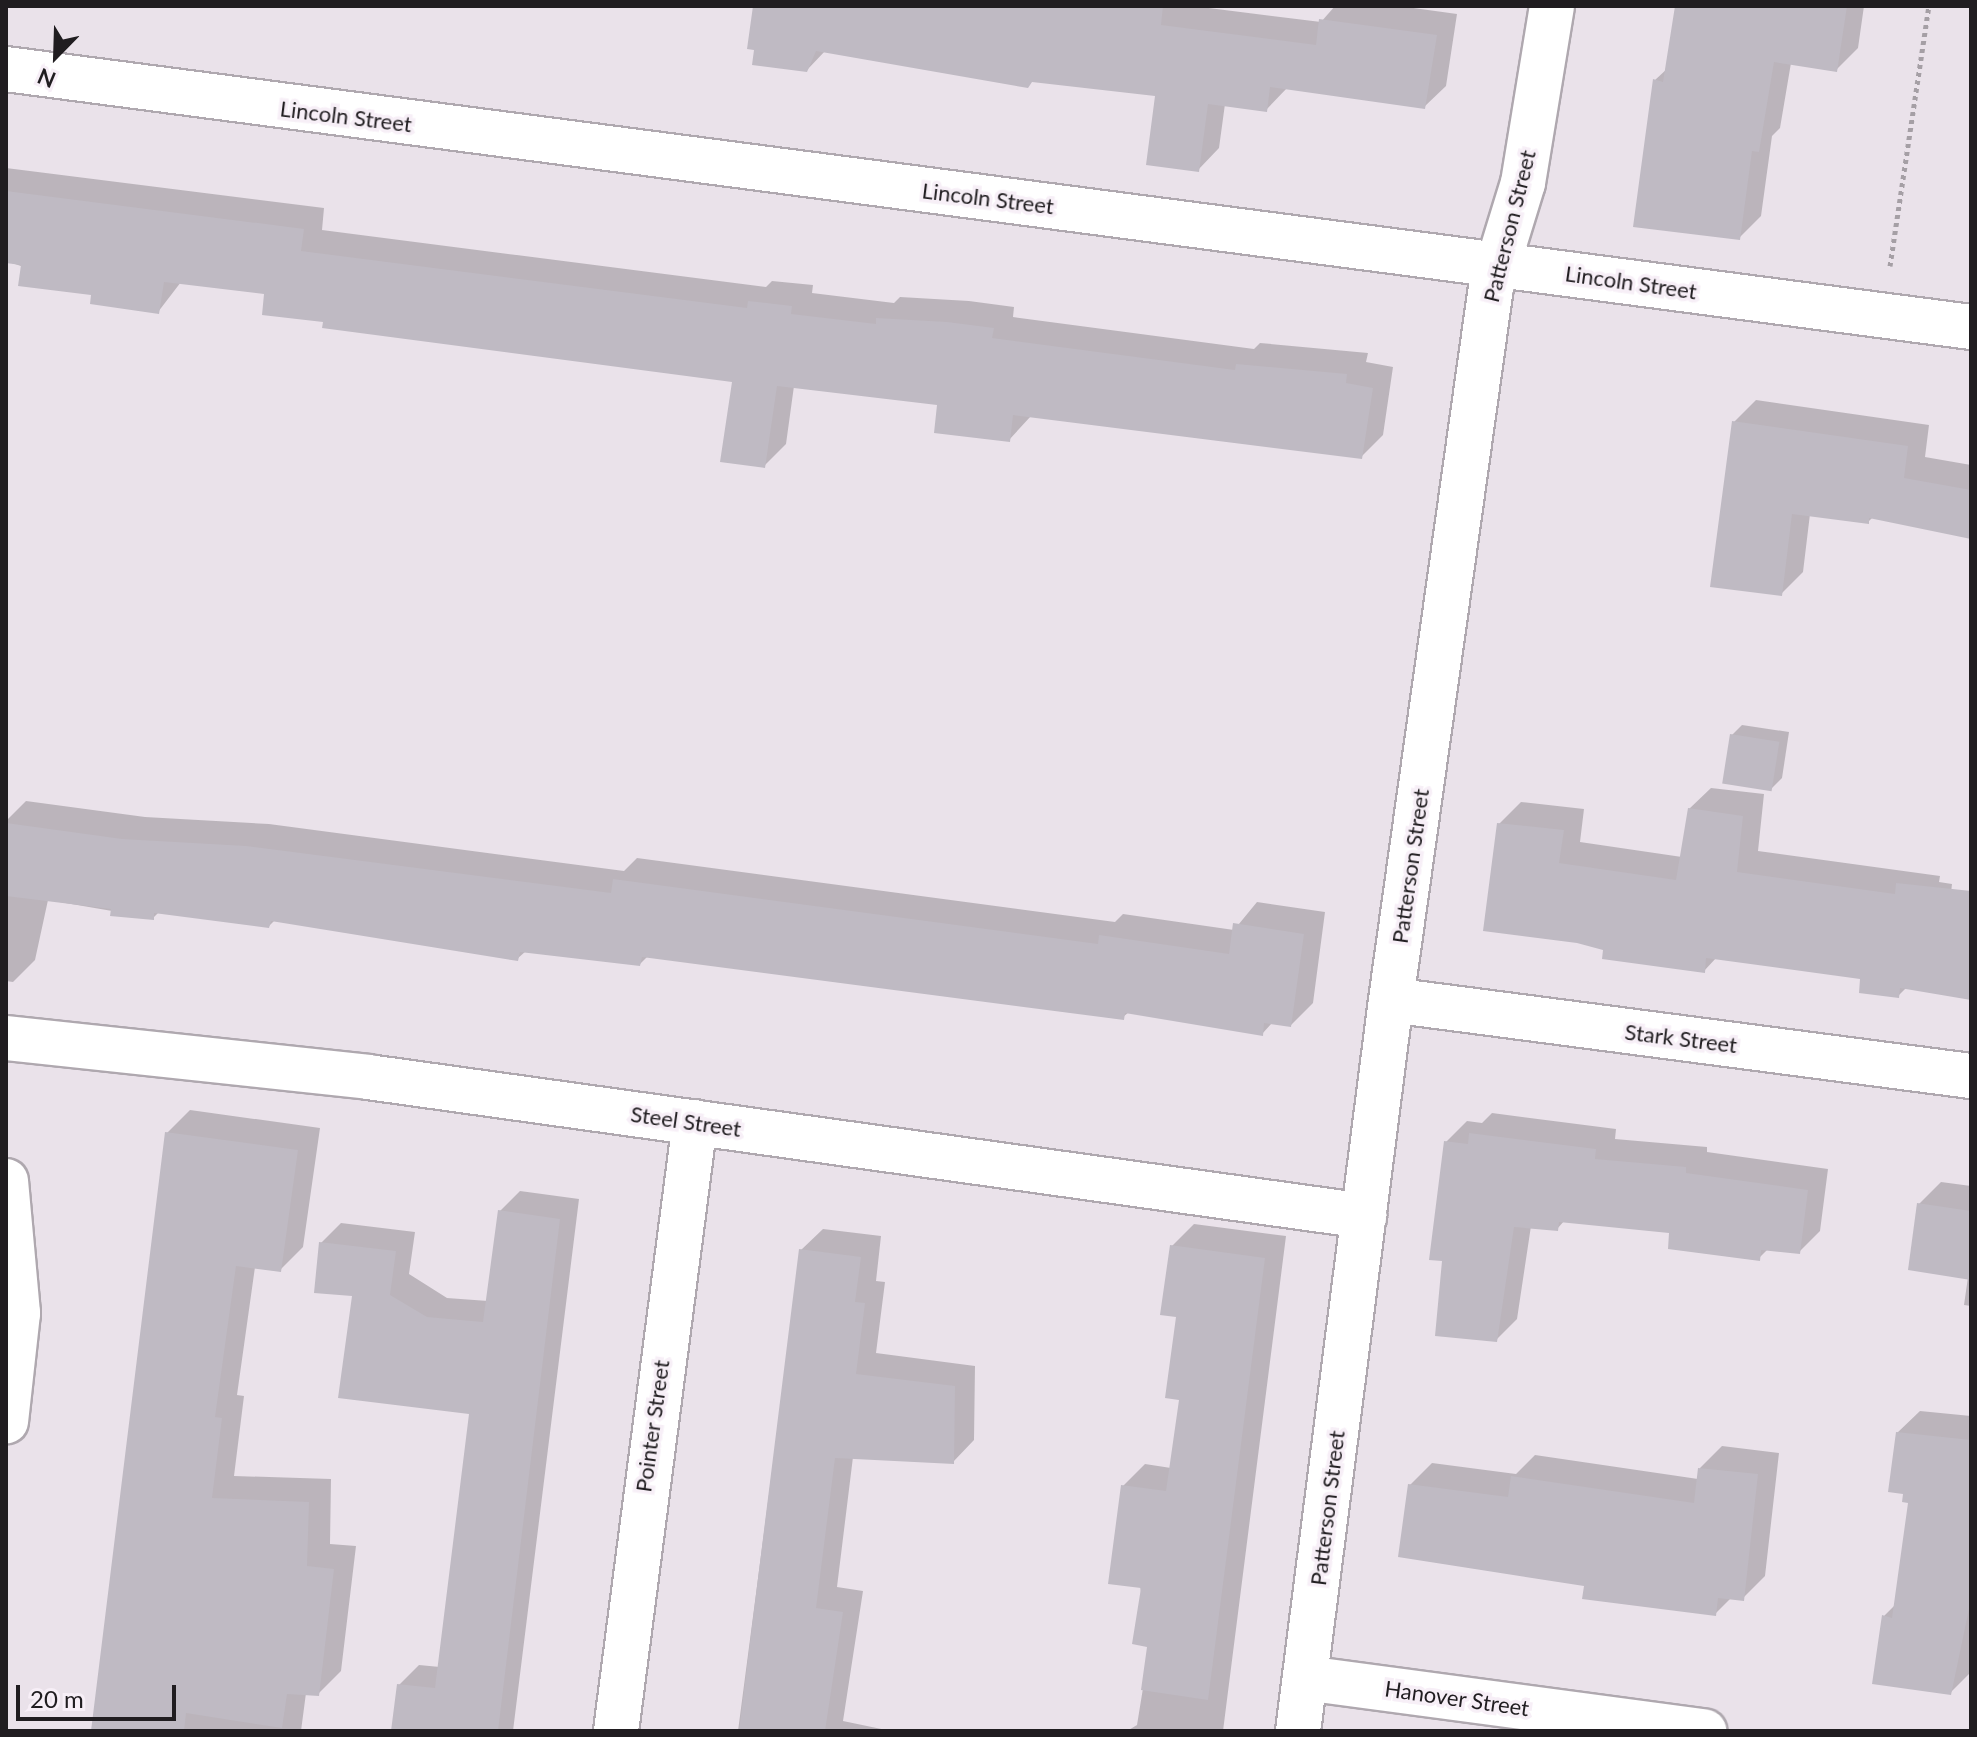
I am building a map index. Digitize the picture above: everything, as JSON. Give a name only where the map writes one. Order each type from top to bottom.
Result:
[{"type":"street","name":"Patterson Street","points":[[1298,1731],[1391,1000],[1491,287],[1523,183],[1552,6]]},
{"type":"street","name":"Lincoln Street","points":[[6,69],[1971,327]]},
{"type":"street","name":"Stark Street","points":[[1391,1000],[1971,1076]]},
{"type":"street","name":"Steel Street","points":[[6,1038],[368,1077],[1364,1216]]},
{"type":"street","name":"Pointer Street","points":[[616,1731],[695,1122]]},
{"type":"street","points":[[6,1181],[18,1313],[6,1421]]},
{"type":"street","name":"Hanover Street","points":[[1305,1678],[1704,1731]]},
{"type":"path","points":[[1883,315],[1929,6]]},
{"type":"building","points":[[753,6],[1163,6],[1161,25],[1316,45],[1319,19],[1437,35],[1425,109],[1270,87],[1267,112],[1208,104],[1199,172],[1146,165],[1155,96],[1032,82],[1028,88],[816,51],[807,72],[752,65],[754,50],[747,49]]},
{"type":"building","points":[[1675,6],[1847,6],[1837,72],[1774,62],[1759,152],[1752,151],[1740,240],[1633,227],[1653,79],[1663,82]]},
{"type":"building","points":[[6,191],[304,229],[301,251],[747,308],[748,301],[792,306],[791,314],[876,324],[876,318],[947,322],[994,328],[992,338],[1235,370],[1236,364],[1347,374],[1346,383],[1373,388],[1362,459],[1013,415],[1010,442],[934,433],[937,405],[777,386],[765,468],[720,462],[732,382],[322,328],[323,322],[262,315],[264,294],[164,282],[159,314],[90,304],[91,295],[18,286],[21,265],[6,263]]},
{"type":"building","points":[[1732,421],[1908,446],[1904,478],[1971,490],[1971,539],[1869,518],[1869,524],[1792,514],[1782,596],[1710,587]]},
{"type":"building","points":[[1730,734],[1779,742],[1772,791],[1722,783]]},
{"type":"building","points":[[1688,808],[1743,816],[1737,872],[1895,894],[1896,883],[1971,891],[1971,1000],[1900,988],[1899,998],[1859,993],[1860,979],[1706,958],[1705,973],[1602,959],[1603,950],[1577,943],[1483,931],[1497,823],[1564,830],[1559,863],[1676,880]]},
{"type":"building","points":[[6,823],[122,839],[246,846],[611,893],[613,879],[1098,944],[1099,935],[1229,954],[1233,923],[1304,934],[1291,1027],[1264,1023],[1263,1036],[1125,1013],[1124,1020],[642,957],[640,966],[520,952],[518,961],[271,921],[269,928],[154,913],[154,920],[110,916],[111,909],[6,896]]},
{"type":"building","points":[[165,1132],[298,1150],[281,1272],[236,1266],[215,1417],[222,1418],[212,1498],[309,1502],[307,1566],[334,1569],[319,1696],[287,1694],[282,1728],[186,1713],[184,1731],[91,1731]]},
{"type":"building","points":[[1469,1133],[1596,1149],[1595,1159],[1686,1167],[1686,1173],[1808,1190],[1800,1254],[1761,1250],[1760,1261],[1668,1249],[1669,1233],[1559,1222],[1558,1231],[1514,1227],[1497,1342],[1435,1336],[1442,1261],[1429,1260],[1444,1141],[1468,1144]]},
{"type":"building","points":[[1917,1203],[1971,1211],[1971,1280],[1908,1270]]},
{"type":"building","points":[[498,1210],[560,1219],[498,1731],[391,1731],[397,1684],[435,1688],[469,1414],[338,1398],[352,1296],[314,1293],[319,1242],[396,1251],[390,1295],[427,1317],[483,1322]]},
{"type":"building","points":[[1170,1245],[1265,1258],[1208,1700],[1141,1690],[1147,1647],[1132,1644],[1141,1588],[1108,1584],[1121,1485],[1166,1491],[1179,1400],[1165,1398],[1176,1317],[1160,1315]]},
{"type":"building","points":[[799,1249],[861,1257],[855,1302],[865,1303],[856,1374],[955,1386],[954,1464],[835,1458],[816,1608],[843,1612],[825,1731],[739,1731]]},
{"type":"building","points":[[1896,1432],[1971,1440],[1970,1604],[1951,1695],[1872,1684],[1882,1615],[1892,1618],[1908,1503],[1902,1502],[1903,1494],[1888,1492]]},
{"type":"building","points":[[1698,1468],[1758,1474],[1744,1601],[1718,1598],[1716,1616],[1582,1599],[1584,1586],[1398,1557],[1408,1484],[1508,1497],[1511,1476],[1694,1503]]}]
